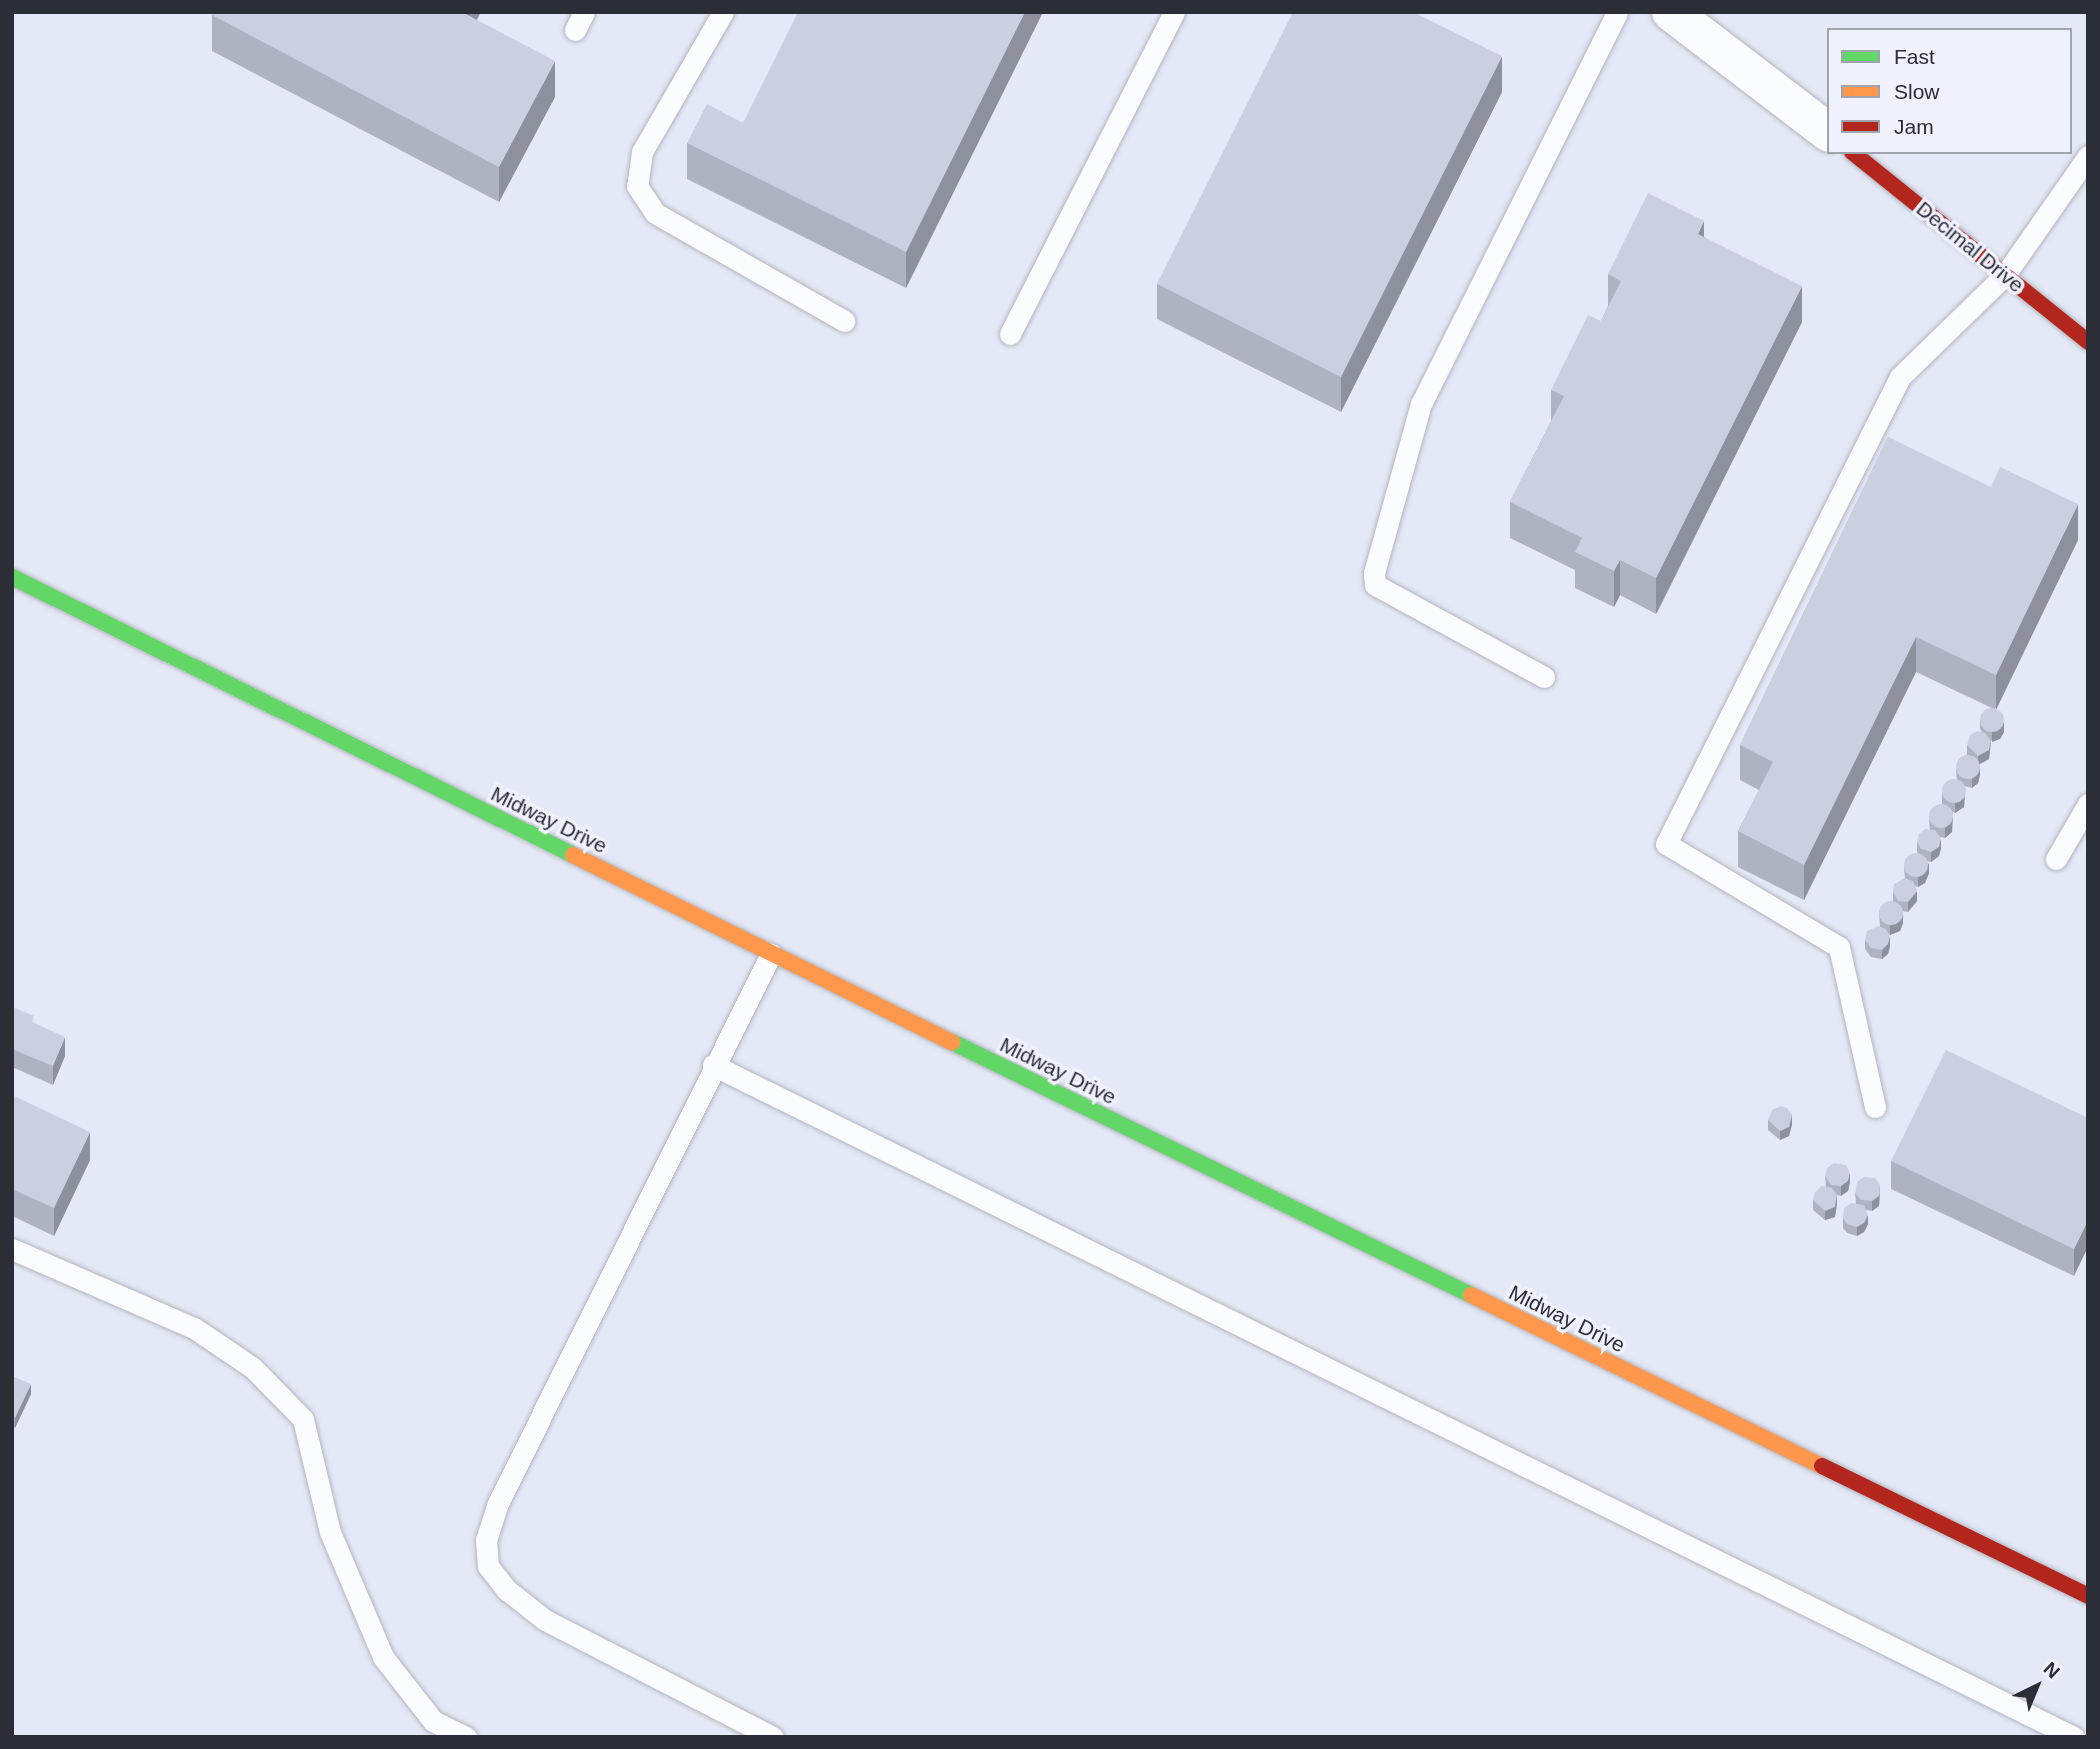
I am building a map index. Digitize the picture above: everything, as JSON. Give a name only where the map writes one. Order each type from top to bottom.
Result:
[{"type":"street","points":[[1671,12],[1827,132]]},
{"type":"street","name":"Decimal Drive","points":[[1855,154],[2088,342]]},
{"type":"street","name":"Midway Drive","points":[[12,577],[771,954],[2088,1596]]},
{"type":"lane","points":[[723,12],[642,152],[637,186],[655,213],[844,321]]},
{"type":"lane","points":[[1010,334],[1174,12]]},
{"type":"lane","points":[[1544,677],[1375,585],[1374,573],[1421,404],[1617,12]]},
{"type":"lane","points":[[1875,1107],[1839,947],[1666,844],[1900,377],[2006,275],[2081,180],[2088,156]]},
{"type":"lane","points":[[2056,859],[2088,804]]},
{"type":"lane","points":[[771,954],[713,1065],[498,1503],[486,1539],[488,1566],[506,1590],[545,1620],[773,1737]]},
{"type":"lane","points":[[713,1065],[2074,1737]]},
{"type":"lane","points":[[12,1250],[194,1328],[253,1368],[303,1419],[330,1532],[383,1657],[433,1721],[466,1737]]},
{"type":"building","points":[[214,12],[462,12],[555,61],[499,167],[212,15]]},
{"type":"building","points":[[798,12],[1025,12],[906,252],[687,143],[707,104],[743,123]]},
{"type":"building","points":[[1293,12],[1413,12],[1502,56],[1341,377],[1157,284]]},
{"type":"building","points":[[1648,193],[1704,221],[1698,234],[1802,286],[1656,578],[1620,560],[1614,571],[1575,552],[1582,538],[1510,502],[1564,396],[1551,390],[1588,315],[1601,321],[1621,281],[1608,274]]},
{"type":"building","points":[[1888,437],[1991,487],[2000,467],[2078,504],[1996,675],[1916,637],[1804,865],[1738,831],[1773,762],[1740,745]]},
{"type":"building","points":[[1992,708],[2000,712],[2004,720],[2000,728],[1992,732],[1984,728],[1980,720],[1984,712]]},
{"type":"building","points":[[1977,731],[1985,733],[1991,741],[1989,750],[1978,756],[1967,745],[1970,735]]},
{"type":"building","points":[[1968,755],[1976,759],[1980,767],[1976,775],[1968,779],[1960,775],[1956,767],[1960,759]]},
{"type":"building","points":[[1954,779],[1962,783],[1966,791],[1962,799],[1954,803],[1946,799],[1942,791],[1946,783]]},
{"type":"building","points":[[1941,804],[1949,808],[1953,816],[1949,824],[1941,828],[1933,824],[1929,816],[1933,808]]},
{"type":"building","points":[[1925,829],[1935,830],[1941,839],[1939,847],[1931,852],[1921,849],[1917,842],[1919,834]]},
{"type":"building","points":[[1916,853],[1924,857],[1928,865],[1924,873],[1916,877],[1908,873],[1904,865],[1908,857]]},
{"type":"building","points":[[1905,878],[1913,881],[1917,891],[1908,902],[1898,901],[1893,892],[1894,884]]},
{"type":"building","points":[[1891,901],[1899,905],[1903,913],[1899,921],[1891,925],[1883,921],[1879,913],[1883,905]]},
{"type":"building","points":[[1879,926],[1886,929],[1890,936],[1888,944],[1882,950],[1871,948],[1865,940],[1867,931]]},
{"type":"building","points":[[12,1007],[34,1016],[32,1022],[65,1037],[53,1066],[12,1049]]},
{"type":"building","points":[[1946,1050],[2088,1118],[2088,1220],[2074,1249],[1891,1161]]},
{"type":"building","points":[[12,1095],[90,1132],[54,1208],[12,1189]]},
{"type":"building","points":[[1781,1106],[1787,1108],[1792,1115],[1789,1127],[1780,1131],[1768,1120],[1772,1110]]},
{"type":"building","points":[[1834,1163],[1846,1165],[1850,1173],[1848,1181],[1841,1186],[1831,1185],[1825,1176],[1827,1168]]},
{"type":"building","points":[[1864,1177],[1875,1178],[1880,1185],[1879,1196],[1872,1201],[1861,1200],[1855,1193],[1857,1182]]},
{"type":"building","points":[[1822,1186],[1832,1188],[1837,1195],[1835,1207],[1825,1211],[1813,1200],[1815,1192]]},
{"type":"building","points":[[1851,1203],[1864,1205],[1868,1215],[1864,1223],[1857,1227],[1847,1224],[1843,1218],[1844,1208]]},
{"type":"building","points":[[12,1376],[31,1384],[15,1418],[12,1417]]},
{"type":"traffic: fast","points":[[12,577],[573,855]]},
{"type":"traffic: fast","points":[[952,1042],[1471,1295]]},
{"type":"traffic: slow","points":[[573,855],[952,1042]]},
{"type":"traffic: slow","points":[[1471,1295],[1822,1466]]},
{"type":"traffic: jam","points":[[1854,154],[2088,342]]},
{"type":"traffic: jam","points":[[1822,1466],[2088,1596]]}]
